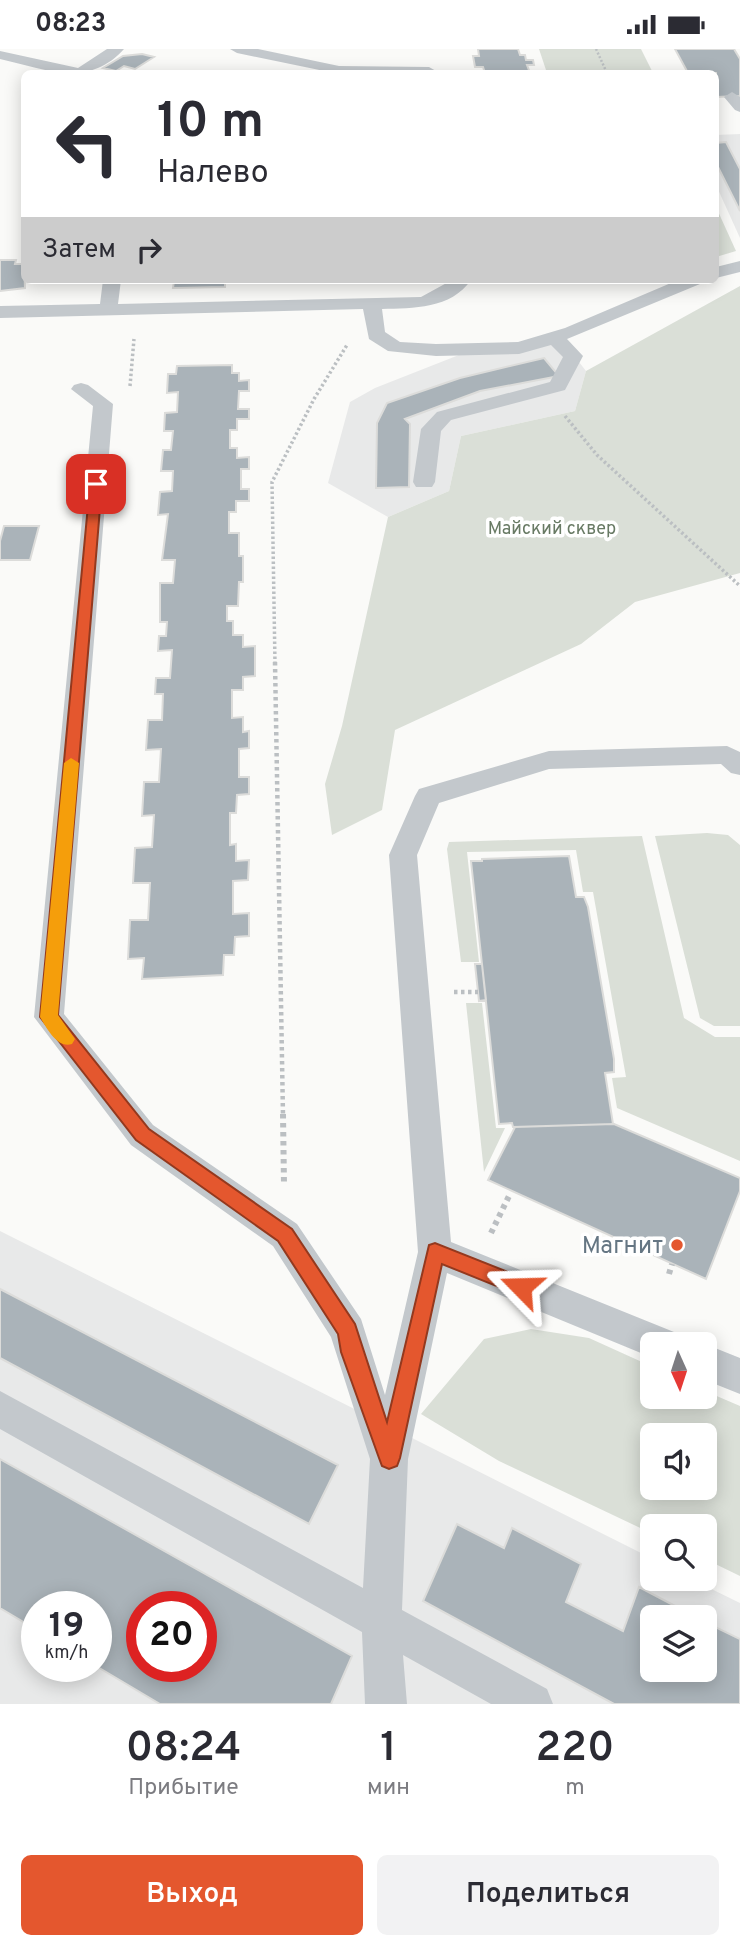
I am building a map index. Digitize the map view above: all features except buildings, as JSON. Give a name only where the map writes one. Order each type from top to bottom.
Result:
[{"type":"lane","points":[[85,70],[117,49]]},
{"type":"lane","points":[[237,49],[339,70],[428,68]]},
{"type":"lane","points":[[0,55],[67,70]]},
{"type":"lane","points":[[719,272],[740,267]]},
{"type":"lane","points":[[108,311],[111,284]]},
{"type":"lane","points":[[0,312],[136,310],[373,313],[425,302],[459,284]]},
{"type":"lane","points":[[373,313],[376,335],[395,347],[436,350],[519,348],[554,337],[684,284]]},
{"type":"lane","points":[[424,482],[431,429],[444,416],[558,386],[573,356],[554,337]]},
{"type":"lane","points":[[80,389],[103,404],[49,1017],[142,1135],[285,1235],[348,1331],[352,1352],[389,1458]]},
{"type":"lane","points":[[386,1704],[381,1620],[389,1458],[435,1252],[402,855],[428,796],[549,761],[727,755],[740,766]]},
{"type":"lane","points":[[435,1252],[640,1335]]},
{"type":"lane","points":[[718,1367],[740,1376]]},
{"type":"lane","points":[[0,1409],[532,1704]]},
{"type":"path","points":[[596,49],[606,70]]},
{"type":"path","points":[[130,390],[136,310]]},
{"type":"path","points":[[285,1235],[272,482],[314,399],[351,337],[373,313]]},
{"type":"path","points":[[544,391],[597,455],[740,586]]},
{"type":"path","points":[[456,992],[478,992]]},
{"type":"path","points":[[669,1274],[672,1264]]},
{"type":"shaded area","points":[[740,134],[740,238],[719,192],[719,135]]},
{"type":"shaded area","points":[[562,340],[586,371],[575,411],[461,436],[449,491],[388,517],[328,483],[350,402],[375,388],[464,353]]},
{"type":"shaded area","points":[[0,1231],[640,1552],[640,1591],[716,1591],[740,1603],[740,1704],[0,1704]]},
{"type":"green space","points":[[539,49],[641,49],[652,70],[546,70]]},
{"type":"green space","points":[[719,214],[736,251],[719,256]]},
{"type":"green space","name":"Майский сквер","points":[[740,286],[740,573],[635,602],[581,644],[395,730],[382,810],[332,835],[325,784],[342,726],[388,517],[449,491],[461,436],[575,411],[586,371]]},
{"type":"green space","points":[[707,833],[728,835],[740,845],[740,1026],[714,1026],[700,1018],[655,836]]},
{"type":"green space","points":[[642,836],[684,1018],[715,1037],[740,1037],[740,1161],[617,1108],[612,1078],[626,1077],[593,892],[583,892],[576,850],[467,852],[479,962],[461,962],[447,849],[449,842]]},
{"type":"green space","points":[[466,1003],[482,1003],[496,1128],[505,1128],[484,1172]]},
{"type":"green space","points":[[531,1329],[589,1338],[640,1361],[640,1409],[718,1409],[718,1397],[740,1406],[740,1576],[717,1565],[717,1514],[640,1514],[640,1528],[499,1461],[421,1414],[484,1339]]},
{"type":"slow traffic","points":[[66,1039],[49,1017],[71,763]]},
{"type":"place","name":"Магнит","points":[[677,1245]]},
{"type":"route","points":[[96,484],[49,1017],[142,1135],[285,1235],[348,1331],[352,1352],[389,1458],[435,1252],[521,1287]]}]
